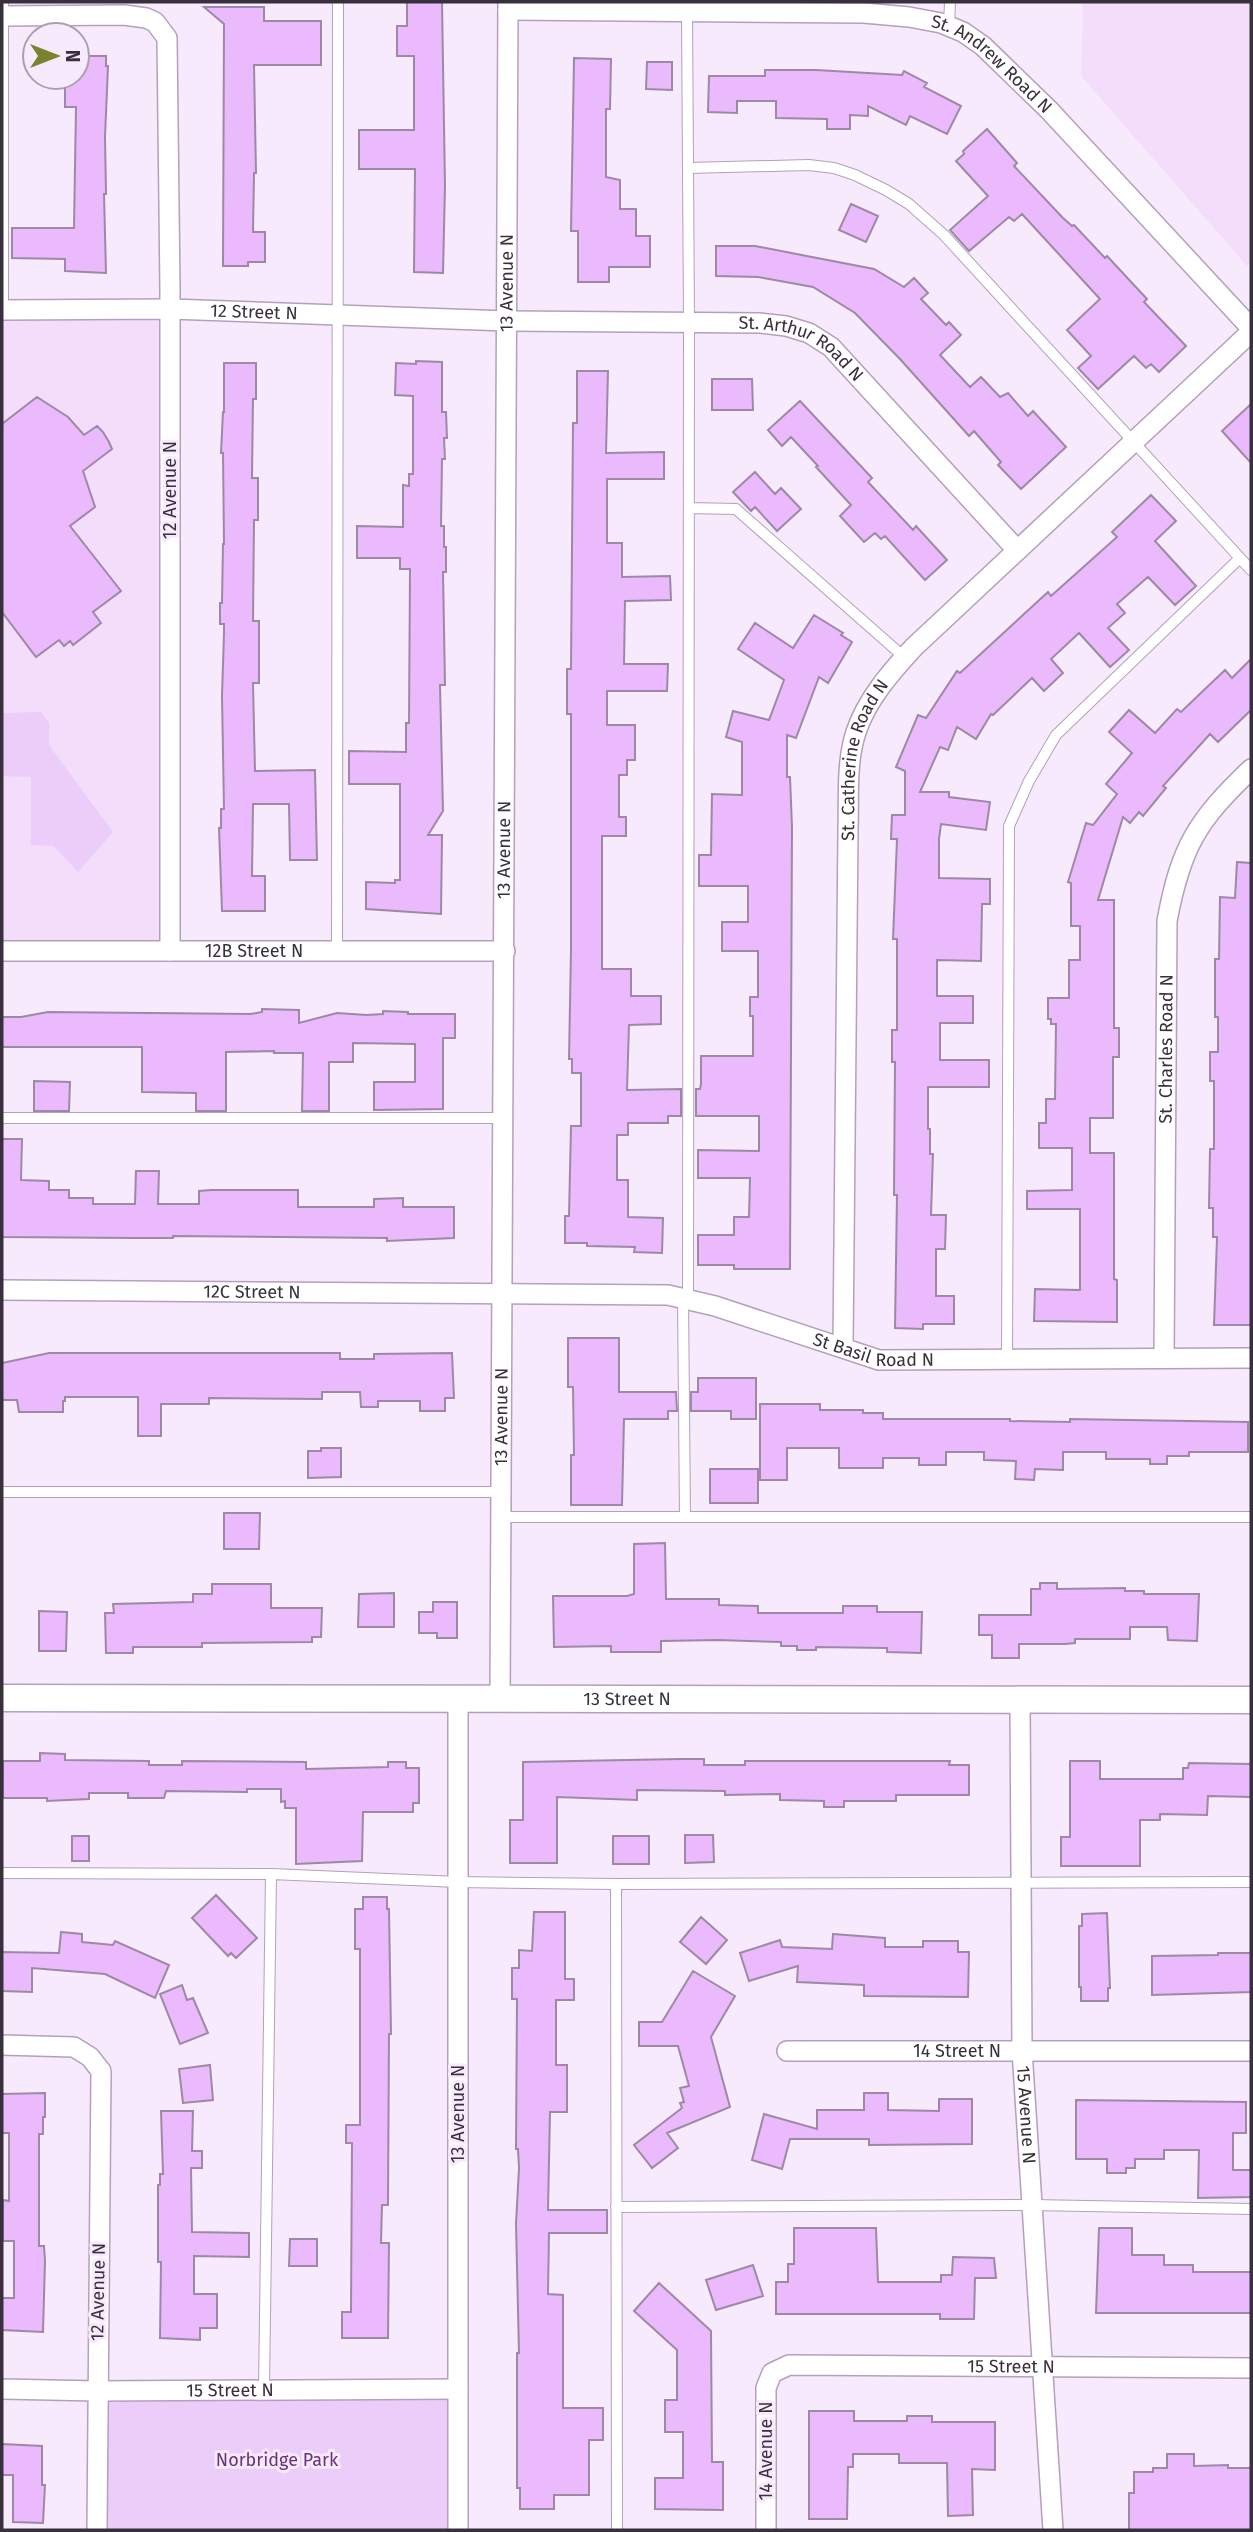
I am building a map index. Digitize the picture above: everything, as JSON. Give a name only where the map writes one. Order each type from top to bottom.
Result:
[{"type":"street","name":"St. Andrew Road N","points":[[508,6],[864,13],[909,16],[963,32],[983,46],[1049,110],[1251,330]]},
{"type":"street","name":"13 Avenue N","points":[[500,1699],[508,6]]},
{"type":"street","name":"12 Avenue N","points":[[2,16],[124,15],[146,18],[163,30],[169,47],[170,951]]},
{"type":"street","name":"12 Street N","points":[[2,310],[170,309],[507,321]]},
{"type":"street","name":"St. Arthur Road N","points":[[507,321],[689,322],[786,326],[809,333],[831,348],[1017,550]]},
{"type":"street","name":"St. Catherine Road N","points":[[843,1347],[850,774],[856,732],[883,681],[904,657],[1251,330]]},
{"type":"street","name":"St. Charles Road N","points":[[1164,1357],[1167,921],[1182,858],[1198,827],[1219,800],[1251,769]]},
{"type":"street","name":"12B Street N","points":[[2,951],[505,951]]},
{"type":"street","name":"12C Street N","points":[[2,1290],[503,1295]]},
{"type":"street","name":"St Basil Road N","points":[[503,1295],[652,1294],[685,1298],[879,1360],[1251,1358]]},
{"type":"street","name":"13 Street N","points":[[2,1698],[1251,1700]]},
{"type":"street","name":"13 Avenue N","points":[[458,1699],[458,2530]]},
{"type":"street","name":"15 Avenue N","points":[[1020,1700],[1022,2050],[1053,2530]]},
{"type":"street","name":"12 Avenue N","points":[[2,2045],[74,2046],[90,2057],[101,2071],[97,2530]]},
{"type":"street","name":"14 Street N","points":[[787,2051],[1251,2050]]},
{"type":"street","name":"15 Street N","points":[[772,2373],[789,2365],[1251,2368]]},
{"type":"street","name":"14 Avenue N","points":[[766,2530],[766,2388],[772,2373]]},
{"type":"street","name":"15 Street N","points":[[2,2389],[458,2389]]},
{"type":"lane","points":[[2,2],[2,310]]},
{"type":"lane","points":[[337,951],[338,2]]},
{"type":"lane","points":[[949,26],[950,2]]},
{"type":"lane","points":[[685,1517],[689,508],[687,11]]},
{"type":"lane","points":[[688,168],[809,165],[834,168],[855,175],[909,204],[944,235],[1251,570]]},
{"type":"lane","points":[[689,508],[736,509],[904,657]]},
{"type":"lane","points":[[1007,1360],[1009,826],[1029,781],[1056,735],[1240,558]]},
{"type":"lane","points":[[2,1118],[503,1118]]},
{"type":"lane","points":[[2,1492],[501,1492]]},
{"type":"lane","points":[[501,1517],[1251,1517]]},
{"type":"lane","points":[[2,1873],[271,1874],[458,1882],[616,1884],[1251,1882]]},
{"type":"lane","points":[[264,2390],[271,1874]]},
{"type":"lane","points":[[616,1884],[617,2530]]},
{"type":"lane","points":[[616,2207],[1032,2205],[1251,2209]]},
{"type":"shaded area","points":[[1083,2],[1251,2],[1251,262],[1247,266],[1081,76]]},
{"type":"shaded area","points":[[170,309],[170,951],[2,950],[2,310]]},
{"type":"green space","points":[[41,712],[49,723],[49,745],[113,832],[78,872],[54,846],[31,845],[31,777],[2,776],[2,713]]},
{"type":"green space","name":"Norbridge Park","points":[[458,2389],[458,2530],[97,2530],[97,2391]]},
{"type":"building","points":[[407,2],[442,2],[445,186],[443,273],[414,272],[415,169],[359,169],[359,130],[414,130],[414,56],[397,56],[397,26],[407,26]]},
{"type":"building","points":[[204,7],[264,7],[264,21],[321,21],[321,65],[254,65],[256,173],[253,232],[265,232],[265,262],[248,262],[248,266],[223,266],[224,24]]},
{"type":"building","points":[[91,56],[106,56],[106,273],[65,271],[65,259],[12,258],[12,228],[74,228],[76,107],[65,107],[65,91],[91,91]]},
{"type":"building","points":[[574,58],[611,59],[610,109],[606,109],[606,177],[620,180],[620,209],[636,209],[636,236],[650,236],[650,267],[609,267],[609,282],[578,282],[578,231],[571,231]]},
{"type":"building","points":[[647,62],[672,62],[672,90],[646,89]]},
{"type":"building","points":[[765,70],[902,75],[904,71],[927,83],[924,87],[961,106],[947,134],[910,116],[906,125],[868,106],[868,116],[850,115],[850,129],[827,129],[827,119],[776,118],[776,101],[737,101],[737,113],[708,112],[709,76],[765,76]]},
{"type":"building","points":[[987,129],[1017,163],[1014,166],[1063,218],[1074,225],[1105,258],[1107,256],[1147,299],[1144,302],[1186,346],[1159,372],[1151,364],[1146,368],[1134,356],[1098,389],[1078,368],[1091,356],[1067,330],[1100,299],[1022,214],[1014,221],[1009,217],[969,251],[950,230],[988,196],[956,161]]},
{"type":"building","points":[[851,204],[878,216],[866,242],[839,230]]},
{"type":"building","points":[[716,246],[755,246],[874,269],[904,287],[914,278],[928,293],[921,299],[946,325],[949,322],[961,335],[940,355],[970,387],[981,377],[1000,397],[1008,393],[1028,416],[1033,411],[1066,447],[1021,489],[998,465],[1001,462],[974,431],[969,436],[855,313],[813,287],[758,277],[716,276]]},
{"type":"building","points":[[416,361],[442,362],[442,412],[446,412],[447,438],[444,438],[445,459],[442,459],[441,526],[444,526],[446,547],[446,572],[443,572],[445,685],[440,685],[443,811],[428,835],[442,835],[441,914],[366,909],[366,882],[395,883],[395,880],[400,880],[400,784],[349,784],[349,751],[406,752],[406,723],[409,723],[410,569],[400,569],[400,558],[357,558],[357,526],[403,527],[403,485],[409,486],[409,474],[413,474],[413,396],[395,395],[396,363],[416,364]]},
{"type":"building","points":[[224,363],[256,363],[252,478],[258,478],[258,520],[254,520],[253,621],[259,621],[259,683],[253,683],[255,771],[315,770],[317,860],[290,860],[289,804],[253,804],[252,876],[265,876],[265,911],[222,911],[219,828],[221,809],[224,809],[224,624],[220,624],[220,603],[224,544],[221,453]]},
{"type":"building","points":[[577,371],[608,371],[606,453],[664,452],[664,479],[607,479],[607,543],[622,543],[622,577],[670,576],[671,600],[625,601],[624,664],[668,664],[667,691],[607,691],[607,725],[635,725],[635,760],[627,760],[627,775],[619,775],[619,817],[626,817],[626,836],[602,836],[602,969],[631,969],[631,996],[661,996],[661,1024],[629,1025],[627,1090],[681,1089],[681,1116],[668,1116],[668,1123],[628,1123],[628,1135],[617,1135],[617,1180],[628,1180],[628,1217],[663,1218],[662,1253],[634,1252],[635,1247],[565,1243],[565,1216],[569,1216],[571,1126],[581,1126],[581,1073],[572,1073],[572,1059],[569,1059],[571,714],[567,714],[567,669],[571,669],[573,423],[577,423]]},
{"type":"building","points":[[712,379],[752,379],[753,410],[712,410]]},
{"type":"building","points":[[37,397],[68,417],[84,435],[97,426],[109,442],[112,449],[83,471],[95,507],[70,526],[121,591],[93,612],[101,623],[86,635],[73,645],[70,641],[64,646],[59,640],[36,657],[2,612],[2,424]]},
{"type":"building","points":[[800,401],[872,478],[868,482],[913,530],[916,526],[947,560],[925,580],[885,536],[881,539],[875,533],[864,542],[840,516],[851,505],[816,467],[818,466],[791,437],[782,446],[768,430]]},
{"type":"building","points":[[1251,404],[1251,463],[1222,431]]},
{"type":"building","points":[[755,472],[775,494],[781,488],[801,509],[777,531],[755,507],[751,511],[733,492]]},
{"type":"building","points":[[1151,495],[1176,521],[1155,541],[1196,586],[1175,605],[1148,577],[1117,604],[1125,613],[1108,628],[1129,650],[1110,667],[1079,633],[1051,659],[1063,673],[1044,691],[1032,678],[991,714],[976,739],[957,727],[948,750],[940,747],[920,792],[949,792],[949,797],[990,802],[986,830],[941,824],[939,839],[939,878],[990,879],[990,904],[982,904],[981,961],[937,960],[937,996],[973,996],[973,1023],[940,1023],[940,1060],[989,1060],[989,1087],[928,1087],[928,1129],[930,1154],[933,1154],[931,1215],[946,1215],[945,1249],[936,1249],[936,1296],[954,1296],[954,1324],[923,1324],[923,1329],[895,1328],[897,1195],[894,1195],[895,1062],[892,1062],[892,1030],[897,1030],[897,939],[893,939],[897,839],[891,839],[892,815],[905,815],[905,771],[896,767],[918,715],[926,718],[957,671],[960,673],[1048,592],[1051,596],[1117,537],[1112,532]]},
{"type":"building","points":[[814,615],[843,633],[841,635],[852,642],[828,683],[819,677],[796,738],[787,735],[787,777],[790,777],[792,827],[790,1269],[734,1269],[734,1265],[698,1265],[698,1235],[734,1235],[734,1217],[749,1217],[750,1178],[698,1178],[698,1150],[759,1151],[759,1116],[696,1116],[696,1089],[700,1089],[701,1084],[701,1056],[753,1056],[750,997],[758,997],[758,951],[722,951],[722,922],[748,922],[748,886],[699,886],[699,855],[711,855],[712,794],[742,795],[742,742],[726,737],[733,711],[769,720],[784,680],[738,649],[755,623],[793,648]]},
{"type":"building","points":[[1251,659],[1251,710],[1218,742],[1210,734],[1163,786],[1166,788],[1143,816],[1139,812],[1130,823],[1123,817],[1098,900],[1114,900],[1114,1028],[1119,1028],[1119,1057],[1113,1057],[1113,1118],[1090,1118],[1090,1153],[1114,1153],[1114,1279],[1117,1280],[1117,1322],[1034,1321],[1035,1289],[1080,1290],[1080,1209],[1027,1209],[1027,1191],[1072,1190],[1072,1148],[1039,1148],[1039,1123],[1046,1123],[1046,1099],[1055,1099],[1056,1024],[1051,1024],[1051,1019],[1048,1019],[1048,998],[1069,998],[1069,960],[1080,960],[1080,926],[1071,926],[1071,883],[1068,882],[1086,823],[1093,825],[1117,794],[1106,784],[1132,753],[1109,732],[1129,710],[1155,733],[1177,709],[1181,712],[1225,670],[1232,678]]},
{"type":"building","points":[[1237,862],[1251,863],[1251,1325],[1214,1325],[1217,1237],[1213,1237],[1213,1208],[1209,1208],[1210,1149],[1214,1149],[1214,1081],[1210,1081],[1210,1052],[1218,1052],[1215,959],[1219,959],[1220,897],[1235,898]]},
{"type":"building","points":[[262,1009],[299,1010],[299,1023],[337,1013],[367,1015],[383,1014],[383,1011],[455,1014],[455,1038],[443,1038],[443,1109],[374,1110],[374,1082],[415,1082],[415,1044],[353,1043],[353,1062],[329,1062],[329,1111],[302,1111],[303,1053],[226,1052],[226,1111],[196,1111],[196,1093],[142,1092],[142,1047],[2,1047],[2,1017],[48,1012],[251,1014],[262,1012]]},
{"type":"building","points":[[34,1081],[70,1082],[69,1111],[34,1111]]},
{"type":"building","points":[[2,1139],[22,1139],[21,1180],[49,1181],[49,1190],[69,1190],[69,1198],[93,1198],[93,1204],[135,1204],[136,1171],[159,1171],[158,1204],[199,1204],[199,1191],[211,1190],[298,1190],[298,1207],[374,1207],[374,1199],[403,1198],[403,1207],[454,1207],[454,1238],[387,1241],[387,1238],[2,1237]]},
{"type":"building","points":[[568,1338],[619,1338],[619,1392],[676,1392],[677,1411],[668,1411],[668,1419],[624,1419],[622,1505],[571,1505],[571,1455],[574,1455],[573,1387],[568,1387]]},
{"type":"building","points":[[49,1353],[340,1353],[340,1359],[374,1359],[374,1354],[452,1353],[454,1398],[445,1398],[445,1411],[420,1411],[420,1401],[378,1401],[378,1407],[361,1407],[360,1392],[322,1392],[322,1399],[209,1398],[209,1404],[161,1404],[161,1436],[138,1436],[138,1397],[65,1397],[63,1412],[19,1412],[17,1400],[2,1400],[2,1363]]},
{"type":"building","points":[[698,1378],[756,1378],[756,1419],[731,1419],[731,1411],[691,1411],[691,1392],[698,1392]]},
{"type":"building","points":[[760,1404],[820,1404],[820,1410],[883,1413],[883,1419],[1248,1422],[1248,1452],[1189,1452],[1189,1456],[1167,1456],[1167,1464],[1150,1464],[1150,1459],[1106,1459],[1106,1452],[1063,1452],[1063,1470],[1035,1469],[1034,1480],[1015,1479],[1016,1461],[984,1460],[984,1452],[946,1452],[946,1465],[919,1465],[919,1458],[883,1458],[883,1468],[839,1468],[839,1448],[787,1448],[787,1480],[760,1480]]},
{"type":"building","points":[[321,1448],[341,1448],[341,1477],[308,1478],[308,1451],[321,1451]]},
{"type":"building","points":[[710,1469],[758,1469],[758,1503],[710,1503]]},
{"type":"building","points":[[224,1513],[260,1513],[259,1549],[224,1549]]},
{"type":"building","points":[[665,1543],[666,1599],[719,1599],[719,1605],[758,1606],[758,1613],[843,1613],[843,1606],[877,1606],[877,1612],[922,1612],[921,1653],[887,1652],[887,1648],[816,1647],[816,1650],[797,1650],[797,1646],[781,1646],[781,1642],[718,1640],[661,1641],[661,1652],[611,1652],[611,1646],[554,1647],[553,1596],[634,1594],[634,1544]]},
{"type":"building","points":[[1040,1583],[1057,1583],[1057,1589],[1125,1588],[1125,1591],[1144,1591],[1144,1594],[1199,1594],[1197,1641],[1168,1640],[1167,1627],[1130,1627],[1130,1639],[1075,1639],[1075,1643],[1065,1644],[1019,1644],[1019,1658],[992,1658],[992,1635],[979,1635],[979,1615],[1031,1615],[1031,1589],[1040,1589]]},
{"type":"building","points":[[212,1584],[271,1584],[271,1608],[322,1608],[321,1637],[312,1637],[312,1642],[202,1643],[202,1647],[133,1647],[133,1653],[106,1653],[105,1613],[114,1613],[113,1604],[193,1602],[193,1594],[212,1594]]},
{"type":"building","points":[[394,1593],[394,1627],[358,1627],[359,1594]]},
{"type":"building","points":[[433,1602],[457,1602],[457,1638],[437,1638],[437,1633],[419,1633],[419,1612],[433,1612]]},
{"type":"building","points":[[39,1611],[67,1612],[66,1651],[39,1651]]},
{"type":"building","points":[[40,1753],[65,1754],[65,1760],[149,1761],[149,1765],[182,1765],[182,1761],[306,1762],[306,1769],[388,1767],[388,1762],[406,1762],[406,1768],[419,1768],[419,1803],[413,1803],[413,1812],[363,1812],[362,1861],[296,1864],[296,1808],[285,1808],[285,1801],[281,1802],[281,1789],[247,1789],[247,1792],[166,1791],[164,1798],[128,1798],[128,1793],[89,1793],[89,1799],[47,1801],[47,1798],[3,1798],[3,1761],[40,1761]]},
{"type":"building","points":[[704,1759],[704,1765],[745,1765],[745,1761],[950,1761],[949,1765],[969,1765],[969,1795],[896,1795],[896,1801],[844,1801],[844,1807],[824,1807],[824,1801],[780,1800],[780,1794],[725,1795],[725,1791],[637,1790],[637,1800],[557,1797],[557,1863],[510,1863],[510,1820],[523,1820],[523,1762]]},
{"type":"building","points":[[1070,1761],[1100,1761],[1100,1779],[1183,1779],[1183,1768],[1188,1768],[1189,1763],[1251,1764],[1251,1797],[1208,1796],[1207,1815],[1160,1814],[1160,1820],[1140,1820],[1140,1866],[1061,1866],[1061,1837],[1070,1837]]},
{"type":"building","points":[[685,1835],[713,1835],[714,1862],[685,1863]]},
{"type":"building","points":[[72,1836],[89,1836],[89,1861],[72,1861]]},
{"type":"building","points":[[613,1836],[649,1836],[649,1864],[613,1864]]},
{"type":"building","points":[[216,1895],[257,1938],[236,1958],[231,1953],[228,1956],[192,1918]]},
{"type":"building","points":[[363,1897],[387,1897],[389,1909],[391,2034],[388,2205],[382,2205],[381,2243],[389,2243],[388,2338],[342,2338],[342,2312],[351,2312],[352,2143],[346,2143],[346,2125],[360,2125],[360,1949],[355,1949],[355,1909],[363,1909]]},
{"type":"building","points":[[534,1912],[565,1912],[565,1979],[574,1979],[574,2000],[556,2000],[556,2065],[567,2065],[567,2112],[550,2112],[548,2210],[607,2210],[607,2233],[549,2233],[548,2294],[563,2295],[563,2408],[603,2408],[603,2440],[589,2440],[589,2495],[554,2495],[554,2509],[520,2509],[520,2488],[517,2488],[519,2353],[516,2224],[519,2168],[516,2149],[517,1999],[512,1999],[512,1968],[519,1968],[519,1950],[532,1951]]},
{"type":"building","points":[[1107,1913],[1110,1988],[1108,2001],[1081,2001],[1079,1926],[1082,1926],[1082,1914]]},
{"type":"building","points":[[701,1917],[727,1940],[706,1964],[680,1942]]},
{"type":"building","points":[[61,1932],[82,1934],[82,1942],[113,1945],[115,1941],[169,1965],[155,1998],[105,1974],[32,1968],[32,1992],[2,1991],[2,1952],[59,1953]]},
{"type":"building","points":[[833,1934],[885,1938],[885,1947],[923,1947],[923,1941],[958,1941],[958,1952],[969,1952],[968,1997],[864,1996],[864,1985],[797,1982],[798,1966],[749,1981],[740,1953],[780,1940],[782,1947],[832,1949]]},
{"type":"building","points":[[1251,1953],[1251,1992],[1152,1995],[1152,1956]]},
{"type":"building","points":[[693,1971],[735,1996],[711,2037],[730,2107],[667,2133],[678,2148],[652,2168],[634,2145],[682,2108],[680,2103],[684,2102],[680,2088],[689,2086],[678,2046],[639,2046],[639,2022],[662,2022]]},
{"type":"building","points":[[182,1985],[187,2000],[193,1998],[208,2033],[180,2044],[160,1994]]},
{"type":"building","points":[[210,2065],[213,2100],[183,2103],[179,2069]]},
{"type":"building","points":[[45,2093],[43,2134],[39,2134],[39,2246],[44,2246],[45,2261],[43,2332],[2,2330],[2,2298],[14,2298],[14,2241],[3,2241],[3,2200],[9,2201],[9,2133],[2,2133],[2,2094]]},
{"type":"building","points":[[864,2093],[888,2093],[888,2110],[939,2111],[939,2099],[972,2099],[972,2144],[869,2145],[869,2139],[790,2139],[782,2169],[752,2160],[764,2114],[817,2129],[817,2110],[864,2110]]},
{"type":"building","points":[[1076,2100],[1246,2102],[1246,2133],[1233,2133],[1233,2170],[1251,2170],[1251,2197],[1198,2198],[1199,2150],[1164,2150],[1164,2159],[1135,2159],[1135,2168],[1126,2168],[1126,2173],[1107,2173],[1107,2159],[1076,2159]]},
{"type":"building","points":[[161,2111],[193,2111],[192,2151],[202,2151],[202,2168],[191,2168],[192,2232],[249,2233],[249,2257],[194,2256],[194,2294],[217,2294],[217,2328],[200,2328],[200,2340],[160,2338],[158,2185],[160,2174],[163,2174]]},
{"type":"building","points":[[794,2228],[876,2228],[878,2282],[941,2282],[941,2275],[952,2275],[953,2257],[994,2258],[996,2278],[975,2278],[974,2319],[940,2319],[940,2314],[776,2314],[776,2282],[788,2282],[788,2264],[794,2264]]},
{"type":"building","points":[[1099,2228],[1132,2228],[1132,2255],[1164,2255],[1164,2265],[1193,2265],[1193,2272],[1251,2272],[1251,2313],[1096,2313]]},
{"type":"building","points":[[290,2239],[317,2239],[317,2266],[289,2266]]},
{"type":"building","points":[[753,2265],[763,2296],[716,2310],[706,2280]]},
{"type":"building","points":[[659,2283],[711,2331],[712,2462],[723,2462],[723,2510],[655,2509],[655,2478],[683,2478],[683,2432],[665,2432],[665,2400],[677,2400],[677,2350],[634,2311]]},
{"type":"building","points":[[809,2411],[854,2411],[854,2421],[907,2421],[907,2416],[932,2416],[932,2422],[995,2422],[995,2470],[972,2469],[973,2515],[948,2516],[947,2463],[899,2463],[899,2454],[853,2454],[853,2467],[848,2467],[847,2519],[809,2519]]},
{"type":"building","points":[[2,2444],[42,2446],[42,2485],[45,2485],[43,2523],[13,2522],[13,2475],[2,2475]]},
{"type":"building","points":[[1167,2454],[1194,2454],[1194,2466],[1228,2465],[1228,2468],[1251,2468],[1251,2530],[1129,2530],[1129,2493],[1134,2493],[1134,2472],[1153,2472],[1153,2468],[1167,2468]]}]
